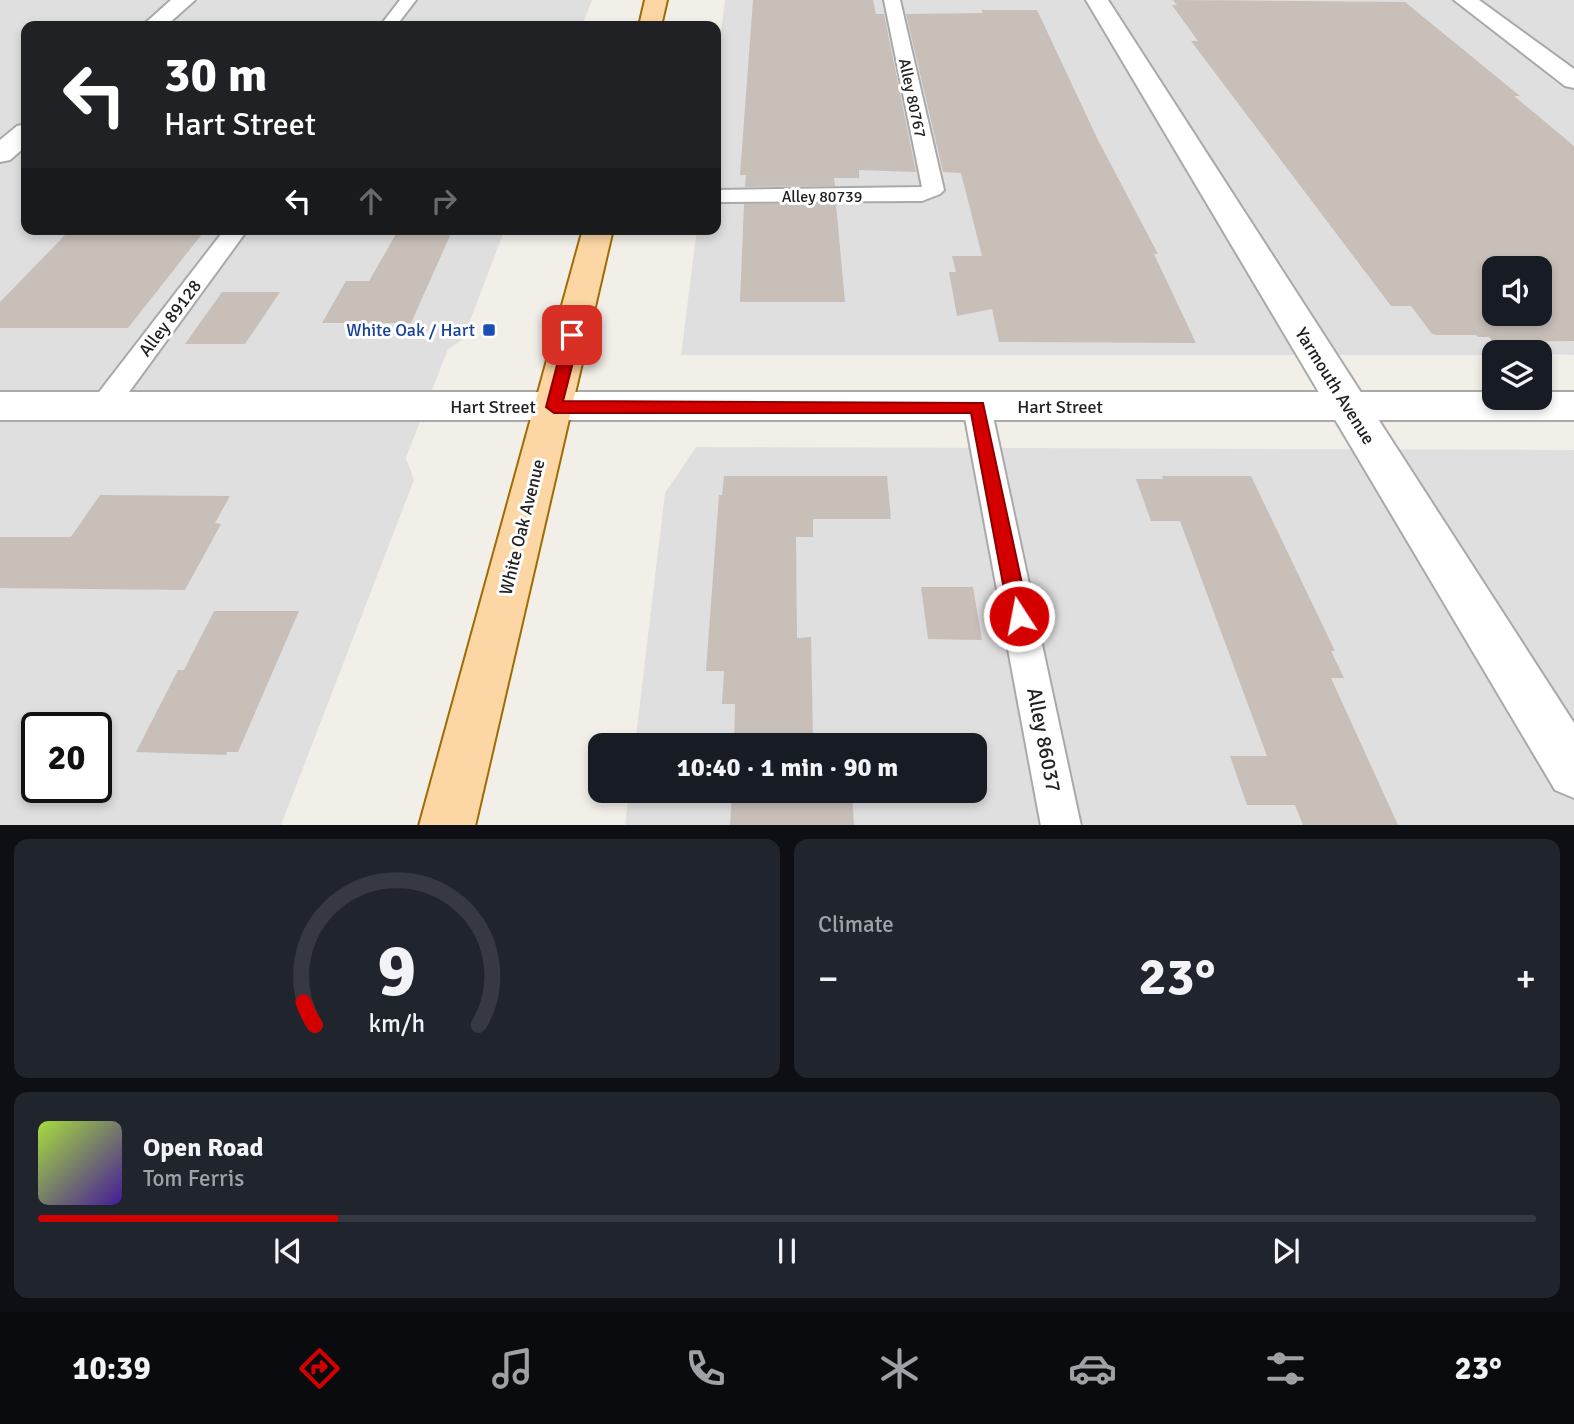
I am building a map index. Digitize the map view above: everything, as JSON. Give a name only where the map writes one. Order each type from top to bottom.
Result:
[{"type":"main road","points":[[651,21],[656,0]]},
{"type":"main road","name":"White Oak Avenue","points":[[447,825],[597,235]]},
{"type":"street","points":[[159,21],[184,0]]},
{"type":"street","name":"Yarmouth Avenue","points":[[1097,0],[1574,771]]},
{"type":"street","points":[[1465,0],[1574,81]]},
{"type":"street","points":[[0,155],[21,136]]},
{"type":"street","name":"Hart Street","points":[[0,406],[1574,406]]},
{"type":"lane","points":[[392,21],[408,0]]},
{"type":"lane","name":"Alley 80767","points":[[892,0],[933,190],[927,192]]},
{"type":"lane","name":"Alley 80739","points":[[721,196],[922,195],[927,192]]},
{"type":"lane","name":"Alley 89128","points":[[103,407],[232,235]]},
{"type":"lane","name":"Alley 86037","points":[[977,407],[1061,825]]},
{"type":"shaded area","points":[[0,0],[592,0],[584,21],[21,21],[21,235],[503,235],[463,339],[448,349],[406,458],[414,480],[281,825],[0,825]]},
{"type":"shaded area","points":[[725,0],[1574,0],[1574,355],[1552,354],[1552,340],[1482,340],[1482,355],[681,355],[696,235],[721,235],[721,33]]},
{"type":"shaded area","points":[[696,447],[1574,450],[1574,825],[625,825],[628,803],[987,803],[987,733],[636,733],[665,493]]},
{"type":"building","points":[[753,0],[873,0],[876,14],[884,14],[916,172],[859,170],[859,178],[834,178],[835,186],[745,187],[746,175],[740,175]]},
{"type":"building","points":[[1173,0],[1405,2],[1520,96],[1514,96],[1574,146],[1574,341],[1491,340],[1489,337],[1476,335],[1437,335],[1432,334],[1411,306],[1391,306],[1191,41],[1198,41],[1172,5],[1177,5]]},
{"type":"building","points":[[981,10],[1037,10],[1098,140],[1158,254],[1154,254],[1196,343],[999,342],[992,309],[957,316],[949,272],[956,272],[952,256],[982,256],[961,173],[943,172],[906,14],[983,13]]},
{"type":"building","points":[[744,204],[836,204],[845,302],[740,302]]},
{"type":"building","points":[[65,235],[201,235],[128,328],[0,328],[0,302]]},
{"type":"building","points":[[396,235],[450,235],[411,323],[322,323],[346,281],[369,281]]},
{"type":"building","points":[[222,292],[280,292],[245,344],[185,344]]},
{"type":"building","points":[[724,476],[887,476],[891,519],[813,519],[813,537],[796,537],[797,638],[811,637],[813,733],[734,733],[735,704],[722,704],[724,671],[706,671],[719,495],[722,495]]},
{"type":"building","points":[[1162,476],[1251,476],[1335,651],[1331,651],[1344,678],[1331,678],[1398,825],[1303,825],[1295,805],[1247,805],[1230,756],[1267,756],[1180,521],[1151,521],[1136,479],[1163,479]]},
{"type":"building","points":[[100,495],[230,496],[215,523],[221,524],[185,590],[0,588],[0,537],[71,537]]},
{"type":"building","points":[[921,587],[973,587],[982,640],[928,639]]},
{"type":"building","points":[[214,611],[299,611],[238,752],[227,752],[226,755],[136,752],[178,670],[184,670]]},
{"type":"building","points":[[731,803],[853,803],[854,825],[730,825]]},
{"type":"place","name":"White Oak / Hart","points":[[489,330]]},
{"type":"route","points":[[572,335],[554,407],[977,407],[1019,616]]}]
